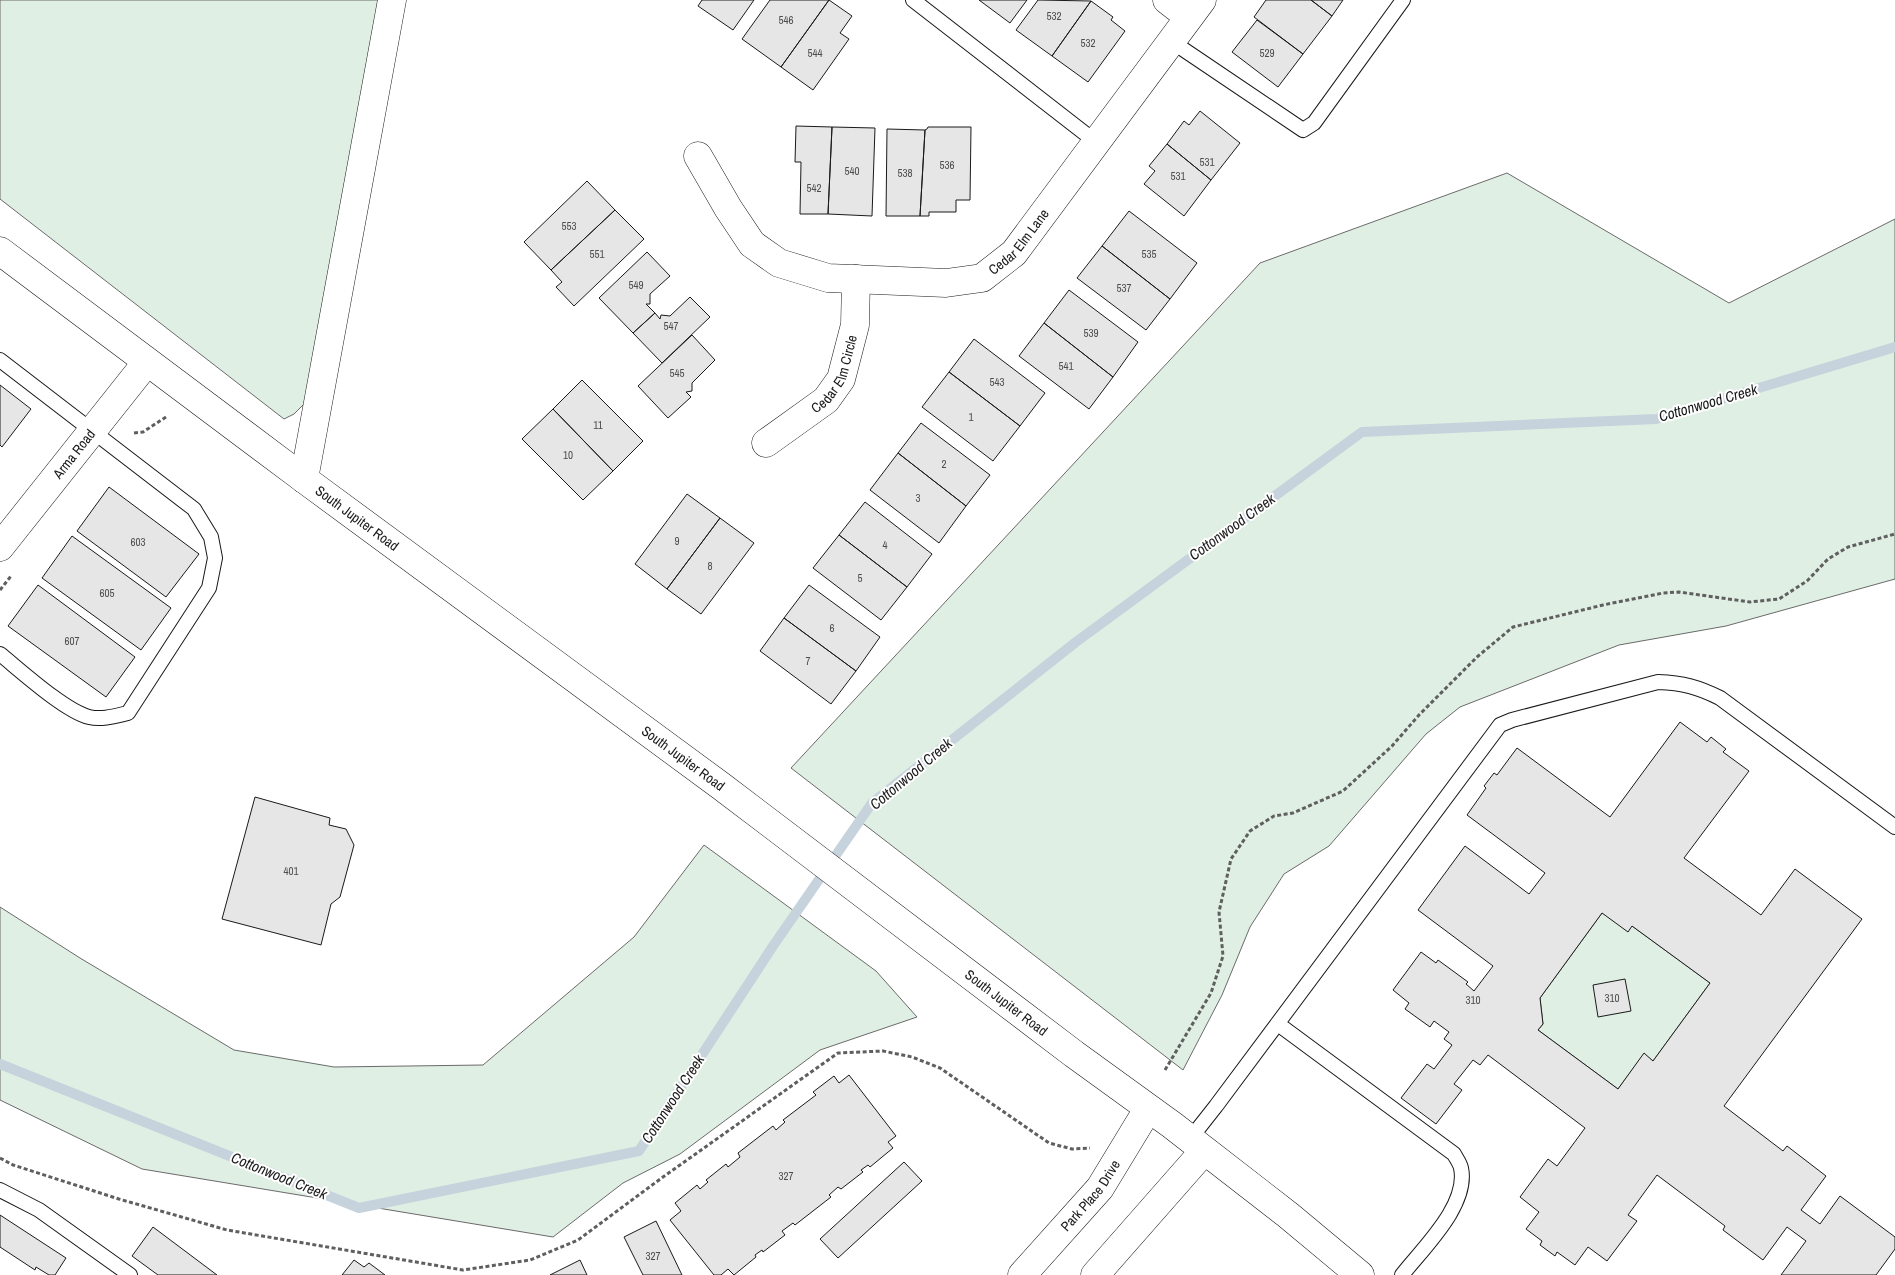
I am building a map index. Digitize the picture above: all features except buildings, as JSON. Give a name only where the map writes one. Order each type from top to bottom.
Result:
[{"type":"street","points":[[304,479],[392,0]]},
{"type":"street","points":[[1167,0],[1196,8]]},
{"type":"street","name":"Cedar Elm Lane","points":[[698,156],[728,208],[752,244],[779,263],[828,278],[946,283],[982,278],[1014,253],[1196,8]]},
{"type":"street","name":"South Jupiter Road","points":[[0,251],[304,479],[721,786],[868,899],[1197,1145],[1288,1215],[1360,1275]]},
{"type":"street","name":"Cedar Elm Circle","points":[[766,443],[826,400],[841,379],[854,325],[856,279]]},
{"type":"street","name":"Arma Road","points":[[0,546],[147,362]]},
{"type":"street","name":"Park Place Drive","points":[[1022,1275],[1100,1188],[1148,1109]]},
{"type":"street","points":[[1095,1275],[1197,1145]]},
{"type":"lane","points":[[913,0],[1096,142]]},
{"type":"lane","points":[[1171,41],[1303,130],[1314,123],[1403,0]]},
{"type":"lane","points":[[0,360],[194,509],[211,537],[215,558],[209,588],[128,713],[107,718],[90,717],[73,711],[0,654]]},
{"type":"lane","points":[[1197,1145],[1278,1024],[1500,725],[1512,720],[1658,682],[1698,687],[1720,698],[1895,827]]},
{"type":"lane","points":[[1278,1024],[1454,1154],[1461,1168],[1461,1189],[1451,1213],[1402,1275]]},
{"type":"lane","points":[[0,1190],[39,1210],[130,1275]]},
{"type":"path","points":[[0,1158],[13,1165],[119,1200],[227,1230],[463,1270],[530,1260],[578,1240],[662,1177],[838,1053],[883,1051],[912,1057],[940,1068],[1049,1143],[1072,1149],[1087,1148]]},
{"type":"path","points":[[1165,1070],[1172,1059]]},
{"type":"green space","points":[[0,0],[383,0],[305,403],[294,414],[284,419],[0,199]]},
{"type":"green space","points":[[1507,173],[1729,303],[1895,219],[1895,579],[1726,626],[1619,645],[1460,707],[1426,734],[1329,846],[1284,874],[1250,927],[1222,995],[1183,1070],[791,768],[1260,263]]},
{"type":"green space","points":[[704,845],[876,971],[917,1017],[820,1050],[680,1154],[623,1183],[553,1237],[142,1169],[0,1100],[0,907],[80,958],[234,1050],[334,1067],[483,1065],[634,937]]},
{"type":"green space","points":[[1602,913],[1632,926],[1710,983],[1653,1061],[1644,1054],[1618,1089],[1538,1030],[1543,1024],[1540,998]]},
{"type":"waterway","name":"Cottonwood Creek","points":[[0,1064],[359,1208],[639,1151],[773,946],[872,803],[1076,642],[1362,432],[1656,419],[1895,347]]}]
